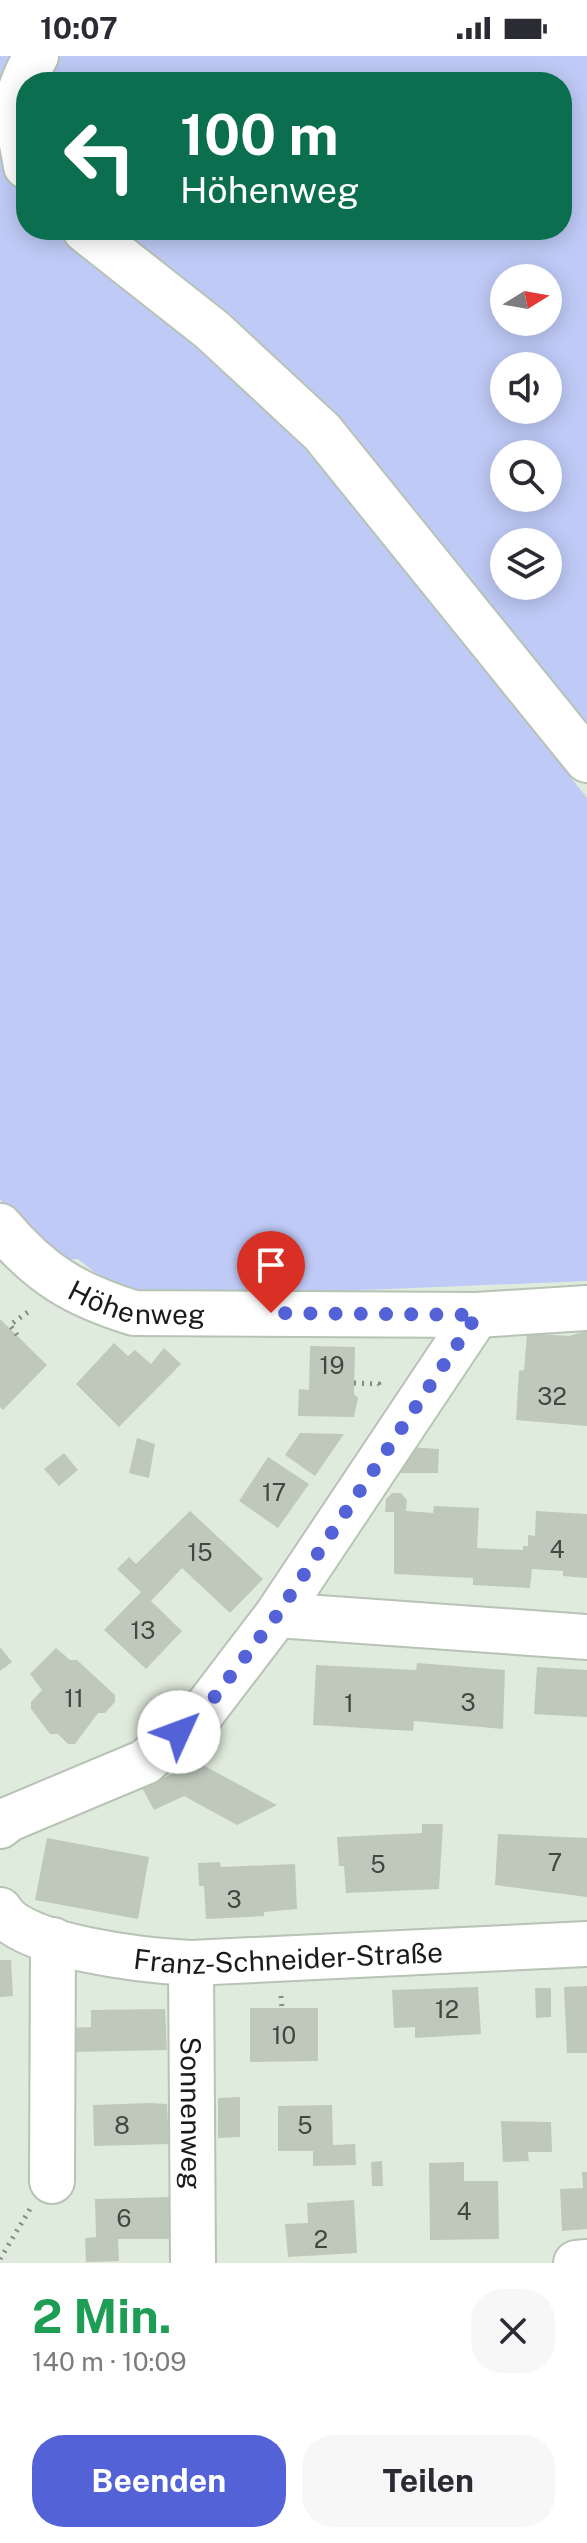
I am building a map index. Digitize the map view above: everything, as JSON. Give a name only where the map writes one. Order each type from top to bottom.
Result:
[{"type":"street","points":[[98,240],[212,330],[322,432],[587,760]]},
{"type":"street","name":"Höhenweg","points":[[0,1226],[51,1278],[87,1298],[134,1313],[477,1315],[587,1308]]},
{"type":"street","points":[[0,1826],[9,1819],[76,1794],[145,1762],[203,1712],[277,1615],[477,1315]]},
{"type":"street","points":[[277,1615],[587,1637]]},
{"type":"street","name":"Franz-Schneider-Straße","points":[[0,1910],[18,1927],[53,1940],[86,1950],[153,1961],[191,1963],[587,1944]]},
{"type":"street","points":[[52,2181],[53,1940]]},
{"type":"street","name":"Sonnenweg","points":[[191,1963],[193,2263]]},
{"type":"street","points":[[576,2263],[587,2262]]},
{"type":"path","points":[[354,1383],[379,1384]]},
{"type":"path","points":[[0,2259],[40,2189],[52,2181]]},
{"type":"shaded area","points":[[0,56],[28,56],[28,72],[16,72],[16,240],[572,240],[572,72],[48,72],[54,56],[587,56],[587,749],[310,447],[587,798],[587,1281],[241,1295],[116,1289],[78,1259],[54,1260],[0,1199]]},
{"type":"building","points":[[0,1319],[47,1365],[3,1410],[0,1407]]},
{"type":"building","points":[[587,1331],[587,1426],[516,1420],[519,1371],[524,1370],[527,1333],[569,1336]]},
{"type":"building","points":[[114,1343],[128,1356],[135,1350],[151,1364],[164,1348],[181,1364],[119,1427],[76,1384]]},
{"type":"building","points":[[310,1346],[355,1347],[354,1394],[358,1398],[354,1417],[298,1416],[299,1389],[309,1390]]},
{"type":"building","points":[[300,1433],[344,1434],[315,1476],[285,1455]]},
{"type":"building","points":[[137,1438],[155,1444],[149,1478],[129,1473]]},
{"type":"building","points":[[407,1447],[439,1449],[438,1473],[390,1473]]},
{"type":"building","points":[[64,1453],[78,1470],[59,1486],[44,1469]]},
{"type":"building","points":[[268,1457],[309,1484],[278,1528],[239,1501]]},
{"type":"building","points":[[392,1493],[401,1493],[407,1500],[406,1511],[433,1513],[434,1506],[479,1508],[477,1548],[523,1550],[523,1546],[528,1546],[528,1535],[535,1536],[536,1511],[587,1514],[587,1578],[563,1576],[563,1571],[532,1569],[530,1588],[473,1585],[473,1578],[394,1574],[394,1512],[385,1512],[386,1499]]},
{"type":"building","points":[[190,1511],[263,1579],[230,1613],[182,1568],[151,1601],[182,1631],[146,1669],[104,1630],[141,1592],[117,1569],[129,1557],[136,1564]]},
{"type":"building","points":[[0,1647],[12,1662],[0,1671]]},
{"type":"building","points":[[56,1648],[70,1660],[77,1660],[115,1695],[115,1702],[105,1713],[98,1713],[75,1744],[68,1744],[58,1734],[50,1734],[31,1709],[31,1702],[42,1690],[30,1674]]},
{"type":"building","points":[[417,1663],[505,1670],[503,1729],[414,1721],[413,1731],[313,1725],[316,1665],[416,1670]]},
{"type":"building","points":[[537,1667],[587,1670],[587,1717],[534,1714]]},
{"type":"building","points":[[197,1762],[277,1805],[237,1825],[184,1796],[154,1810],[142,1788]]},
{"type":"building","points":[[422,1824],[443,1824],[439,1889],[346,1893],[344,1866],[339,1866],[337,1837],[422,1833]]},
{"type":"building","points":[[498,1834],[587,1838],[587,1897],[495,1885]]},
{"type":"building","points":[[47,1838],[149,1857],[138,1919],[35,1900]]},
{"type":"building","points":[[220,1862],[221,1867],[295,1864],[297,1909],[264,1912],[264,1916],[206,1919],[204,1886],[199,1886],[198,1863]]},
{"type":"building","points":[[0,1960],[11,1960],[13,1996],[0,1997]]},
{"type":"building","points":[[587,1986],[587,2053],[567,2053],[564,1987]]},
{"type":"building","points":[[478,1987],[481,2034],[415,2038],[415,2027],[394,2028],[392,1990]]},
{"type":"building","points":[[535,1988],[551,1988],[551,2017],[536,2018]]},
{"type":"building","points":[[250,2008],[318,2008],[318,2061],[250,2062]]},
{"type":"building","points":[[165,2009],[167,2050],[71,2052],[70,2028],[91,2027],[91,2010]]},
{"type":"building","points":[[240,2097],[240,2137],[218,2138],[218,2098]]},
{"type":"building","points":[[167,2104],[169,2144],[94,2146],[93,2105]]},
{"type":"building","points":[[332,2105],[333,2145],[355,2144],[356,2165],[313,2166],[313,2151],[278,2151],[278,2106]]},
{"type":"building","points":[[501,2121],[551,2122],[552,2152],[528,2152],[529,2161],[503,2162]]},
{"type":"building","points":[[382,2161],[383,2186],[372,2186],[371,2162]]},
{"type":"building","points":[[464,2162],[464,2181],[498,2181],[499,2239],[430,2240],[429,2163]]},
{"type":"building","points":[[582,2172],[587,2172],[587,2229],[562,2231],[560,2189],[583,2188]]},
{"type":"building","points":[[170,2197],[171,2239],[118,2239],[119,2261],[86,2262],[85,2238],[96,2237],[95,2199]]},
{"type":"building","points":[[354,2200],[357,2253],[288,2257],[285,2224],[308,2223],[307,2203]]},
{"type":"route","points":[[179,1732],[203,1712],[277,1615],[477,1315],[271,1313]]}]
